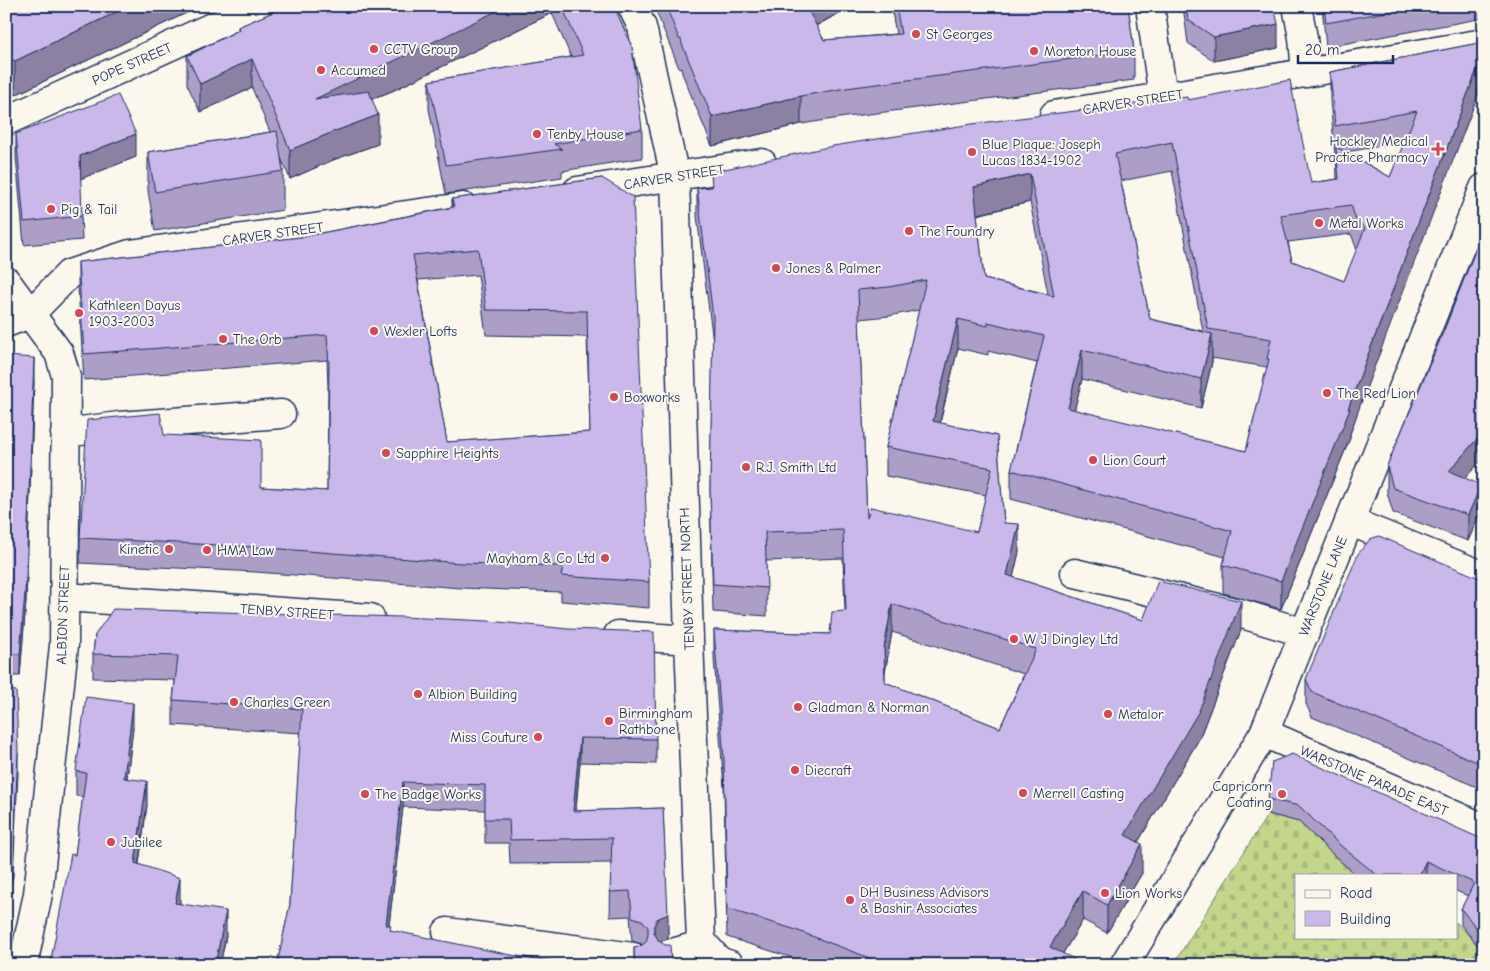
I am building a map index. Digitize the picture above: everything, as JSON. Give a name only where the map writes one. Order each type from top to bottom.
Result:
[{"type":"street","name":"POPE STREET","points":[[6,121],[258,6]]},
{"type":"street","name":"TENBY STREET NORTH","points":[[632,6],[642,27],[675,178],[689,640],[701,941],[704,944]]},
{"type":"street","points":[[1150,6],[1163,97]]},
{"type":"street","points":[[1297,6],[1303,38],[1306,73]]},
{"type":"street","name":"CARVER STREET","points":[[1026,119],[1484,43]]},
{"type":"street","name":"CARVER STREET","points":[[548,195],[675,178],[782,160]]},
{"type":"street","name":"WARSTONE LANE","points":[[1124,965],[1264,734],[1484,188]]},
{"type":"street","name":"CARVER STREET","points":[[18,318],[69,274],[130,254],[490,203]]},
{"type":"street","name":"ALBION STREET","points":[[6,281],[18,318],[59,353],[66,376],[64,646],[38,894],[23,965]]},
{"type":"street","points":[[65,433],[119,426],[281,414]]},
{"type":"street","points":[[1350,521],[1484,576]]},
{"type":"street","points":[[1075,573],[1239,613],[1305,633]]},
{"type":"street","name":"TENBY STREET","points":[[65,597],[392,619]]},
{"type":"street","points":[[590,633],[689,640]]},
{"type":"street","name":"WARSTONE PARADE EAST","points":[[1264,734],[1484,828]]},
{"type":"street","points":[[447,932],[633,957]]},
{"type":"street","points":[[669,954],[704,944],[718,961],[730,965]]},
{"type":"green space","points":[[1268,814],[1299,821],[1355,874],[1295,874],[1295,938],[1433,938],[1438,943],[1440,938],[1458,938],[1458,924],[1484,952],[1484,965],[1173,965]]},
{"type":"building","points":[[6,6],[129,6],[15,61],[6,57]]},
{"type":"building","points":[[287,6],[507,6],[392,62],[362,74],[363,76],[315,99],[369,91],[378,115],[290,150],[252,59],[200,84],[187,56],[239,30],[238,27]]},
{"type":"building","points":[[562,6],[614,6],[632,47],[642,129],[554,144],[562,149],[446,165],[429,81],[583,55]]},
{"type":"building","points":[[666,6],[806,6],[824,40],[901,34],[896,6],[1128,6],[1134,51],[846,88],[801,96],[712,117]]},
{"type":"building","points":[[1186,6],[1274,6],[1278,24],[1214,37],[1188,20]]},
{"type":"building","points":[[1324,6],[1419,6],[1326,23]]},
{"type":"building","points":[[1484,42],[1484,51],[1366,360],[1348,409],[1350,409],[1281,581],[1223,565],[1232,531],[1011,470],[1044,336],[988,322],[988,326],[958,319],[933,421],[997,436],[1004,523],[1019,524],[1007,575],[1143,620],[1158,581],[1241,601],[1199,711],[1125,835],[1142,844],[1107,905],[1083,891],[1050,947],[1074,959],[1069,965],[888,965],[793,929],[727,909],[724,759],[714,630],[830,634],[832,612],[846,611],[843,530],[765,532],[767,588],[713,584],[710,489],[713,317],[697,188],[712,187],[711,172],[833,146],[972,124],[1187,97],[1188,100],[1290,80],[1311,183],[1339,179],[1336,147],[1390,177],[1417,111],[1335,126],[1330,72]],"holes":[[[1172,142],[1208,329],[1271,339],[1267,359],[1269,359],[1246,451],[1068,408],[1082,350],[1201,379],[1212,334],[1150,319],[1115,154]],[[1030,174],[1054,296],[984,279],[974,187]],[[1351,205],[1356,220],[1365,228],[1344,281],[1292,261],[1281,215]],[[926,280],[886,447],[992,468],[977,532],[871,507],[867,518],[858,290],[889,287]],[[892,604],[1036,649],[1000,728],[885,682],[884,648]]]},
{"type":"building","name":"Pig & Tail","points":[[118,95],[136,134],[80,156],[82,216],[24,222],[16,134]]},
{"type":"building","points":[[277,131],[283,171],[155,192],[148,152]]},
{"type":"building","points":[[602,178],[633,197],[649,582],[561,576],[563,566],[461,563],[256,547],[80,538],[87,420],[160,413],[164,435],[261,440],[261,487],[327,491],[329,365],[327,335],[84,354],[78,262],[301,237],[454,207],[452,199]],"holes":[[[478,249],[486,310],[587,311],[590,432],[447,442],[413,255]]]},
{"type":"building","points":[[1484,228],[1484,431],[1449,471],[1481,485],[1468,515],[1393,488],[1387,466]]},
{"type":"building","points":[[6,356],[34,358],[26,579],[20,654],[6,654]]},
{"type":"building","points":[[1379,536],[1484,580],[1484,765],[1312,692],[1306,679],[1358,554],[1370,539]]},
{"type":"building","points":[[113,609],[402,617],[489,621],[568,629],[654,632],[656,739],[580,738],[573,811],[663,808],[668,914],[657,919],[654,933],[659,941],[665,945],[670,945],[671,965],[635,965],[634,948],[646,942],[648,927],[642,920],[632,917],[630,891],[610,892],[612,838],[510,840],[509,819],[485,819],[485,785],[403,782],[386,925],[391,925],[390,930],[559,965],[277,965],[290,904],[302,709],[173,700],[178,656],[93,654],[95,635]]},
{"type":"building","points":[[6,690],[16,691],[18,753],[13,854],[6,881]]},
{"type":"building","points":[[86,697],[133,703],[124,778],[147,781],[135,863],[180,878],[175,903],[226,911],[215,965],[50,965],[71,854],[75,855],[86,773],[76,771]]},
{"type":"building","points":[[1292,754],[1484,840],[1484,937],[1461,909],[1474,883],[1458,874],[1426,861],[1420,874],[1376,874],[1341,846],[1299,806],[1268,799],[1272,762]]},
{"type":"building","points":[[693,957],[713,965],[686,965]]},
{"type":"place","name":"St Georges","points":[[916,34]]},
{"type":"place","name":"CCTV Group","points":[[374,49]]},
{"type":"place","name":"Moreton House","points":[[1034,51]]},
{"type":"place","name":"Accumed","points":[[321,70]]},
{"type":"place","name":"Tenby House","points":[[537,134]]},
{"type":"place","name":"Hockley Medical Practice Pharmacy","points":[[1438,149]]},
{"type":"place","name":"Blue Plaque: Joseph Lucas 1834-1902","points":[[972,152]]},
{"type":"place","name":"Pig & Tail","points":[[51,209]]},
{"type":"place","name":"Metal Works","points":[[1319,223]]},
{"type":"place","name":"The Foundry","points":[[909,231]]},
{"type":"place","name":"Jones & Palmer","points":[[776,268]]},
{"type":"place","name":"Kathleen Dayus 1903-2003","points":[[79,313]]},
{"type":"place","name":"Wexler Lofts","points":[[374,331]]},
{"type":"place","name":"The Orb","points":[[223,339]]},
{"type":"place","name":"The Red Lion","points":[[1327,393]]},
{"type":"place","name":"Boxworks","points":[[614,397]]},
{"type":"place","name":"Sapphire Heights","points":[[386,453]]},
{"type":"place","name":"Lion Court","points":[[1093,460]]},
{"type":"place","name":"R.J. Smith Ltd","points":[[746,467]]},
{"type":"place","name":"Kinetic","points":[[169,549]]},
{"type":"place","name":"HMA Law","points":[[207,550]]},
{"type":"place","name":"Mayham & Co Ltd","points":[[605,558]]},
{"type":"place","name":"W J Dingley Ltd","points":[[1014,639]]},
{"type":"place","name":"Albion Building","points":[[418,694]]},
{"type":"place","name":"Charles Green","points":[[234,702]]},
{"type":"place","name":"Gladman & Norman","points":[[798,707]]},
{"type":"place","name":"Metalor","points":[[1108,714]]},
{"type":"place","name":"Birmingham Rathbone","points":[[609,721]]},
{"type":"place","name":"Miss Couture","points":[[538,737]]},
{"type":"place","name":"Diecraft","points":[[795,770]]},
{"type":"place","name":"Merrell Casting","points":[[1023,793]]},
{"type":"place","name":"The Badge Works","points":[[365,794]]},
{"type":"place","name":"Capricorn Coating","points":[[1282,794]]},
{"type":"place","name":"Jubilee","points":[[111,842]]},
{"type":"place","name":"Lion Works","points":[[1105,893]]},
{"type":"place","name":"DH Business Advisors & Bashir Associates","points":[[850,900]]}]
